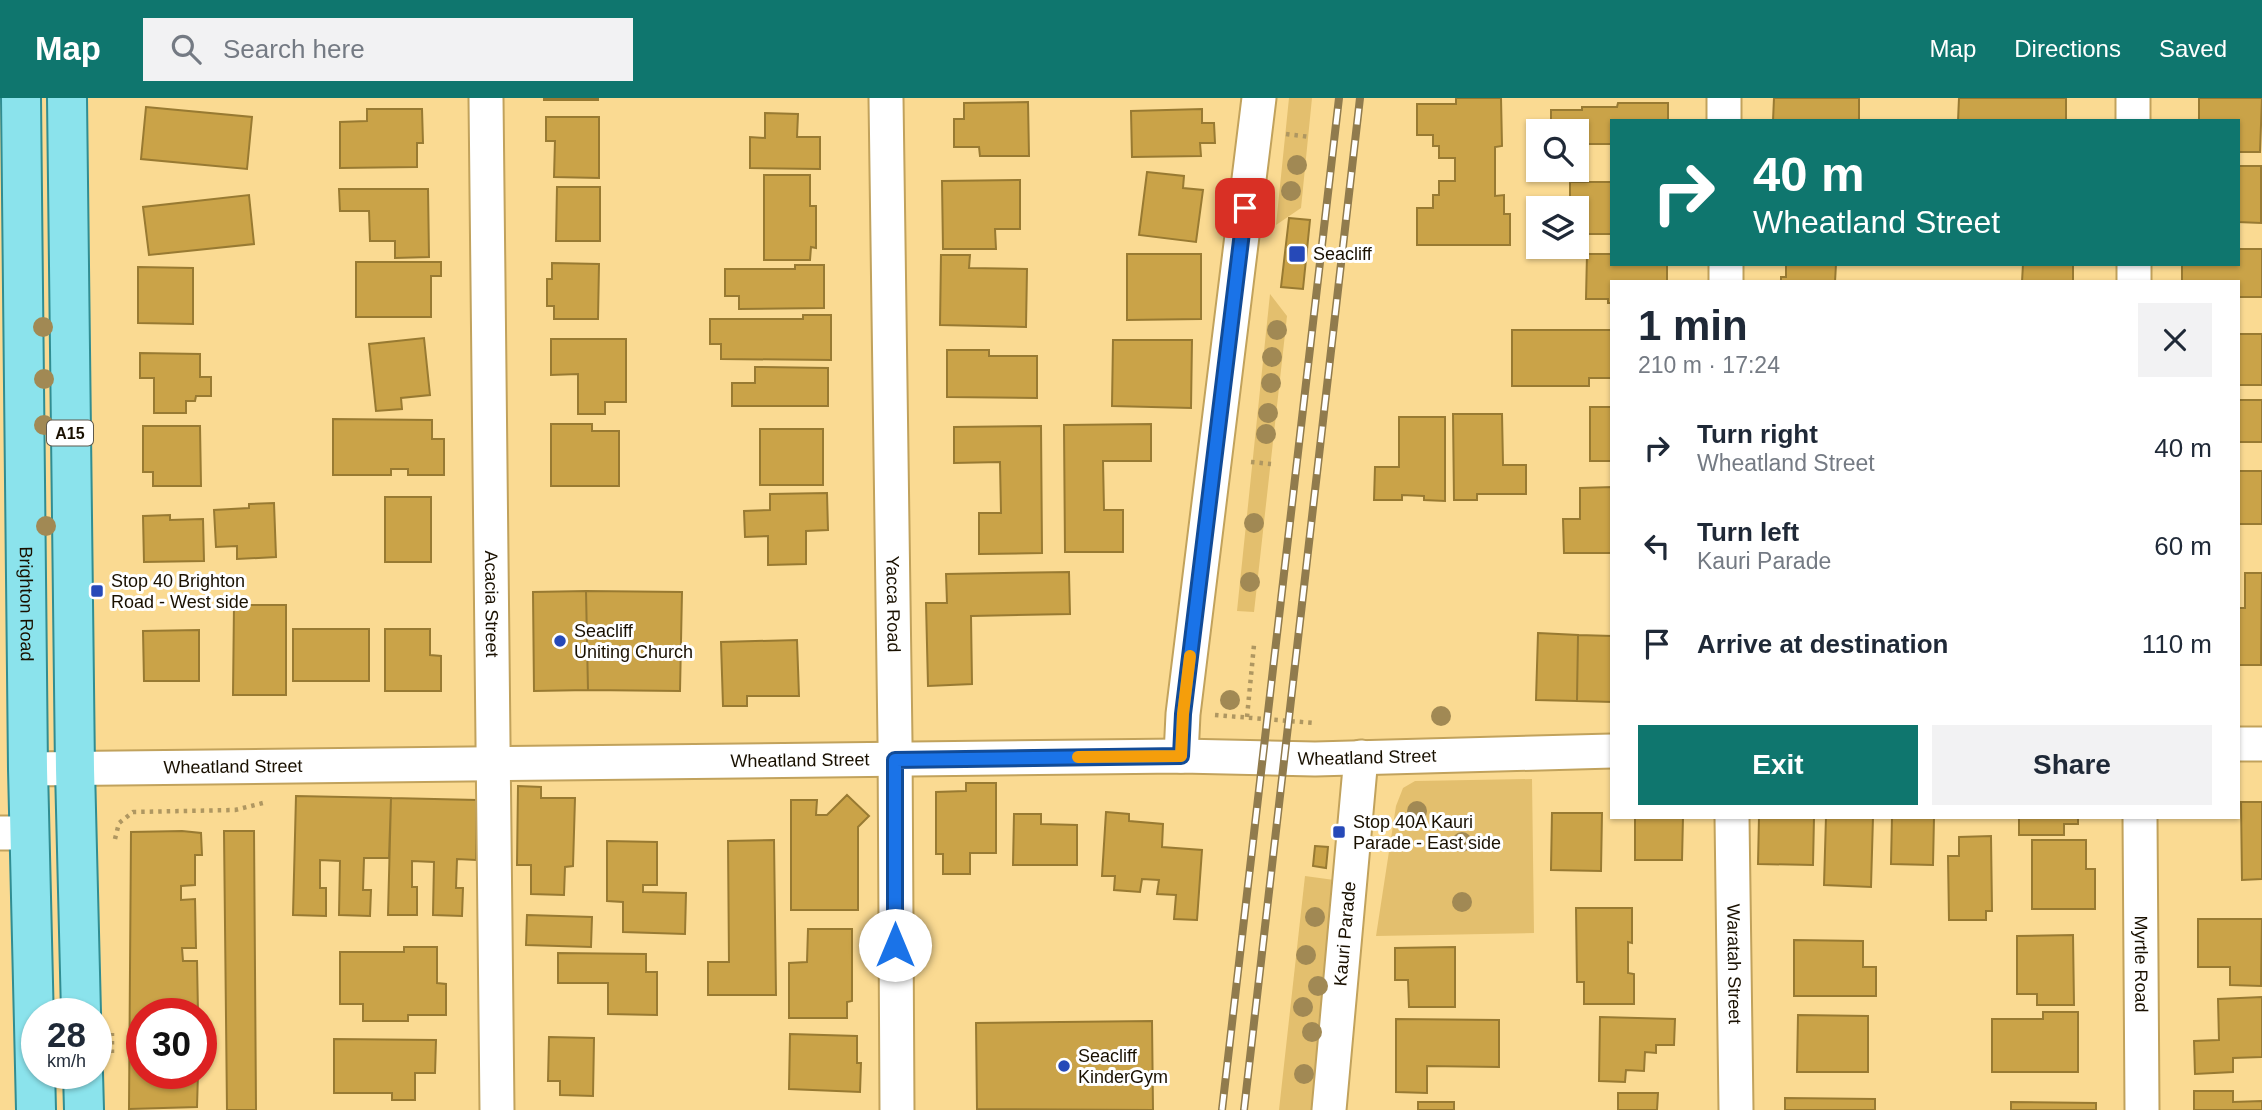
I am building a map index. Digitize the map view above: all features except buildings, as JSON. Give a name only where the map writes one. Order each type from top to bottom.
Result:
[{"type":"main road","name":"Brighton Road","points":[[22,98],[28,769],[15,833],[36,1110]]},
{"type":"main road","name":"A15","points":[[66,98],[75,769],[95,998]]},
{"type":"main road","points":[[84,1110],[90,1089]]},
{"type":"street","name":"Acacia Street","points":[[486,98],[497,1110]]},
{"type":"street","name":"Yacca Road","points":[[886,98],[897,1110]]},
{"type":"street","points":[[1181,756],[1183,714],[1259,98]]},
{"type":"street","points":[[1724,98],[1724,119]]},
{"type":"street","points":[[2133,98],[2133,119]]},
{"type":"street","points":[[2240,744],[2262,744]]},
{"type":"street","name":"Wheatland Street","points":[[28,769],[1181,756],[1315,759],[1610,751]]},
{"type":"street","name":"Kauri Parade","points":[[1329,1110],[1361,757]]},
{"type":"street","name":"Waratah Street","points":[[1732,819],[1736,1110]]},
{"type":"street","name":"Myrtle Road","points":[[2140,819],[2143,1110]]},
{"type":"path","points":[[1284,133],[1310,137]]},
{"type":"path","points":[[1251,462],[1271,464]]},
{"type":"path","points":[[1247,717],[1254,645]]},
{"type":"path","points":[[114,847],[119,823],[133,812],[235,810],[279,798]]},
{"type":"shaded area","points":[[1289,98],[1312,98],[1301,208],[1276,225]]},
{"type":"shaded area","points":[[1270,294],[1287,316],[1254,612],[1237,611]]},
{"type":"shaded area","points":[[1532,779],[1534,933],[1376,936],[1396,806],[1403,788],[1415,781]]},
{"type":"shaded area","points":[[1305,876],[1334,880],[1317,1110],[1279,1110]]},
{"type":"railway","points":[[1222,1110],[1339,98]]},
{"type":"railway","points":[[1244,1110],[1360,98]]},
{"type":"slow traffic","points":[[1078,757],[1181,756],[1190,656]]},
{"type":"place","name":"Seacliff","points":[[1297,254]]},
{"type":"place","name":"Stop 40 Brighton Road - West side","points":[[97,591]]},
{"type":"place","name":"Seacliff Uniting Church","points":[[560,641]]},
{"type":"place","name":"Stop 40A Kauri Parade - East side","points":[[1339,832]]},
{"type":"place","name":"Seacliff KinderGym","points":[[1064,1066]]},
{"type":"route","points":[[895,945],[895,760],[1181,756],[1183,714],[1245,208]]}]
